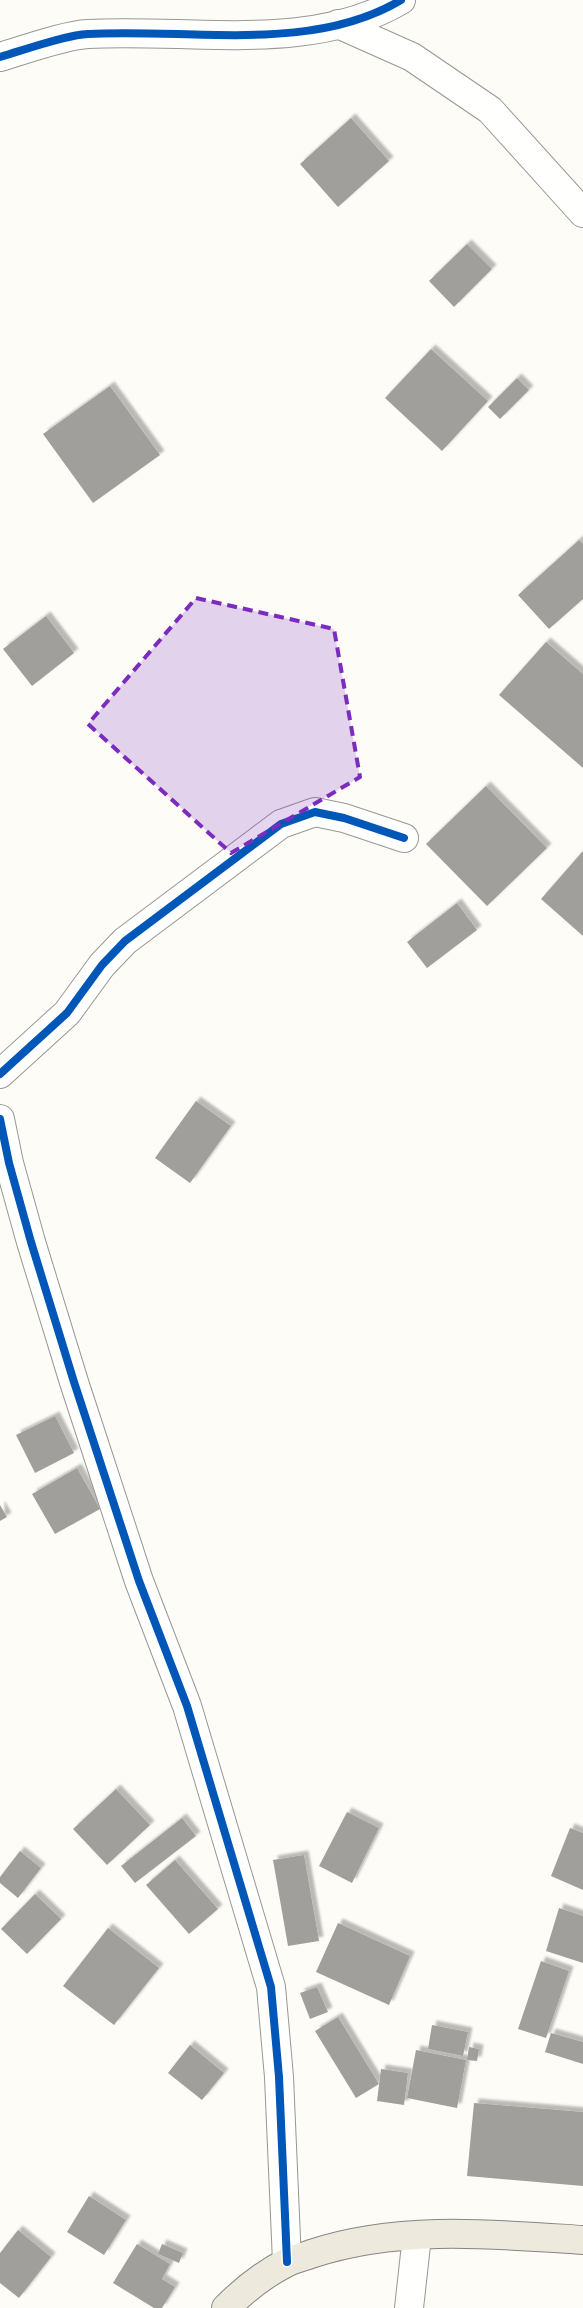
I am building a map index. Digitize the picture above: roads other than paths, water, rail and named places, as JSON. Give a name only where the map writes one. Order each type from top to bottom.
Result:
[{"type":"main road","points":[[226,2308],[243,2291],[287,2262],[330,2247],[374,2239],[485,2234],[583,2240]]},
{"type":"street","points":[[0,57],[85,34],[242,35],[295,33],[338,24],[386,9],[401,0]]},
{"type":"street","points":[[338,24],[412,57],[490,110],[583,213]]},
{"type":"street","points":[[0,1074],[66,1013],[102,965],[125,941],[281,824],[315,812],[344,818],[404,838]]},
{"type":"street","points":[[0,1118],[9,1163],[31,1242],[74,1382],[139,1581],[186,1706],[271,1987],[279,2077],[287,2262]]},
{"type":"street","points":[[409,2308],[417,2236]]}]
